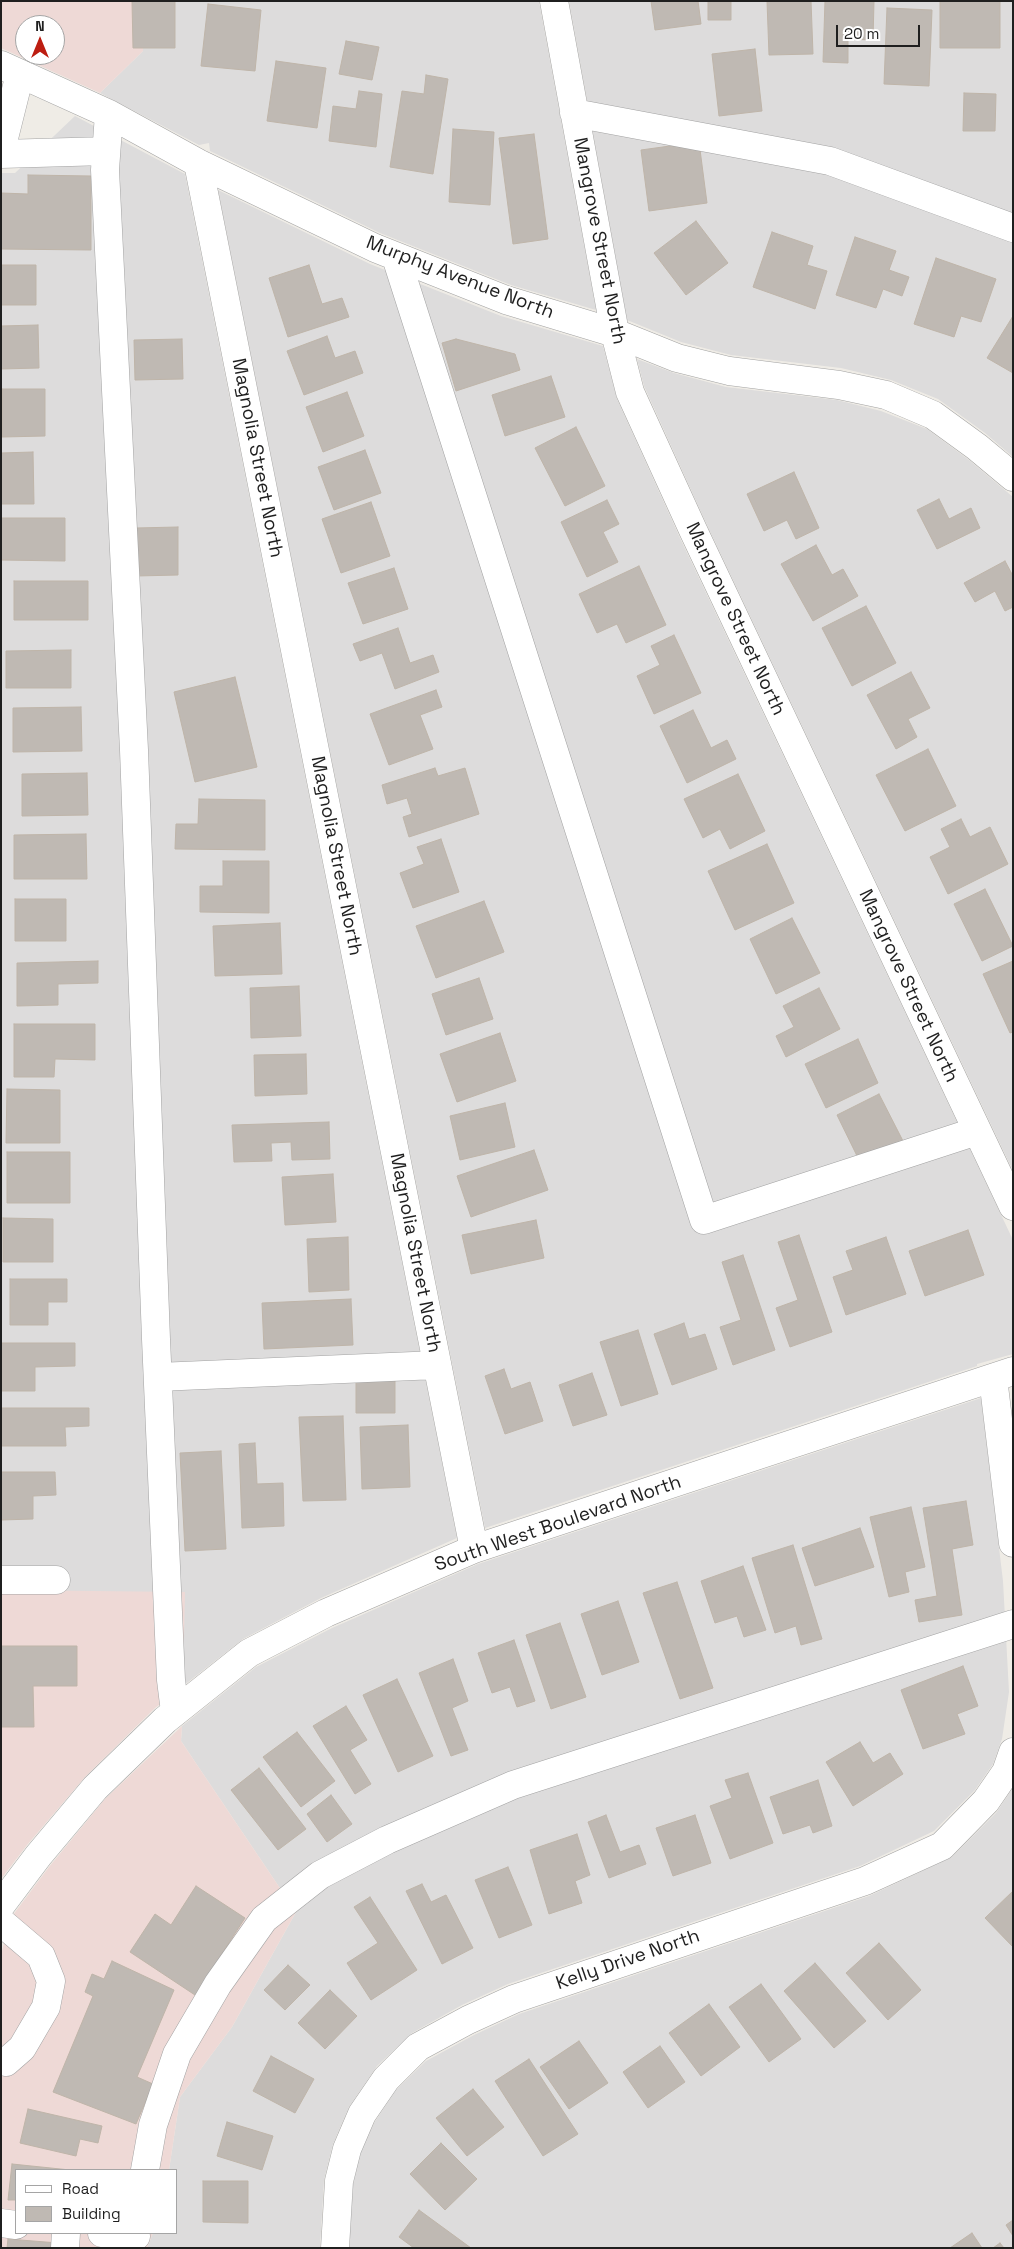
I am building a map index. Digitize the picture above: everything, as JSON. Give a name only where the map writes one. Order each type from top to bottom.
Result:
[{"type":"street","name":"Mangrove Street North","points":[[554,1],[615,333],[630,392],[689,522],[1013,1206]]},
{"type":"street","points":[[1,150],[11,69]]},
{"type":"street","name":"Murphy Avenue North","points":[[11,69],[109,114],[198,162],[396,257],[506,300],[615,333],[677,358],[729,371],[839,385],[886,395],[933,415],[978,447],[1013,477]]},
{"type":"street","points":[[574,113],[830,161],[1013,228]]},
{"type":"street","points":[[109,114],[105,170],[134,750],[158,1377],[171,1680],[175,1712]]},
{"type":"street","points":[[1,154],[106,151]]},
{"type":"street","name":"Magnolia Street North","points":[[198,162],[474,1549]]},
{"type":"street","points":[[396,257],[704,1220],[977,1131]]},
{"type":"street","points":[[158,1377],[437,1365]]},
{"type":"street","points":[[1003,1374],[1013,1543]]},
{"type":"street","name":"South West Boulevard North","points":[[1,1905],[38,1856],[95,1788],[175,1712],[249,1653],[326,1613],[474,1549],[1003,1374]]},
{"type":"street","points":[[1,1580],[56,1580]]},
{"type":"street","points":[[145,2169],[153,2125],[177,2054],[218,1984],[264,1919],[320,1876],[387,1840],[513,1785],[703,1722],[1013,1624]]},
{"type":"street","name":"Kelly Drive North","points":[[335,2248],[339,2180],[347,2148],[362,2114],[386,2079],[418,2048],[468,2020],[514,1999],[865,1881],[942,1846],[986,1801],[1006,1772],[1013,1752]]},
{"type":"street","points":[[1,1922],[41,1956],[50,1981],[46,2007],[22,2048],[6,2062],[1,2061]]},
{"type":"street","points":[[1,2224],[15,2225]]},
{"type":"street","points":[[65,2248],[66,2234]]},
{"type":"street","points":[[108,2234],[136,2239]]},
{"type":"shaded area","points":[[1,1],[143,1],[143,51],[100,93],[38,65],[65,65],[65,15],[15,15],[15,54],[1,48]]},
{"type":"shaded area","points":[[143,1],[539,1],[596,310],[511,285],[380,233],[210,151],[209,143],[199,145],[100,93],[143,51]]},
{"type":"shaded area","points":[[569,1],[1013,1],[1013,457],[985,433],[938,399],[891,380],[841,368],[731,355],[681,342],[627,320]]},
{"type":"shaded area","points":[[75,116],[185,174],[457,1538],[321,1598],[243,1639],[183,1686],[1,1590],[1,173],[15,173]]},
{"type":"shaded area","points":[[218,190],[370,264],[501,316],[603,346],[617,399],[680,538],[1013,1240],[1013,1354],[977,1364],[977,1366],[485,1528]]},
{"type":"shaded area","points":[[637,359],[674,373],[726,387],[837,400],[881,411],[927,429],[969,460],[1013,497],[1013,1171],[706,523],[644,386]]},
{"type":"shaded area","points":[[981,1398],[1003,1581],[1009,1692],[1002,1739],[993,1764],[975,1790],[934,1831],[860,1866],[508,1984],[462,2005],[412,2033],[377,2066],[349,2107],[333,2144],[324,2180],[320,2248],[147,2248],[153,2234],[178,2234],[178,2169],[169,2169],[180,2097],[232,2027],[296,1912],[181,1741],[182,1726],[256,1667],[332,1628],[478,1564]]},
{"type":"shaded area","points":[[1,1590],[185,1592],[183,1686],[155,1708],[85,1777],[27,1845],[1,1879]]},
{"type":"shaded area","points":[[182,1726],[181,1741],[296,1912],[232,2027],[180,2097],[169,2169],[15,2169],[15,2234],[153,2234],[147,2248],[1,2248],[1,1955],[10,1919],[49,1867],[105,1799]]},
{"type":"shaded area","points":[[1013,1788],[1013,2248],[349,2248],[353,2184],[360,2154],[374,2123],[396,2090],[426,2061],[474,2035],[519,2014],[869,1896],[952,1857],[996,1813]]},
{"type":"building","points":[[132,1],[175,1],[175,48],[133,48]]},
{"type":"building","points":[[651,1],[698,1],[701,24],[655,30]]},
{"type":"building","points":[[708,1],[731,1],[731,20],[708,20]]},
{"type":"building","points":[[767,1],[811,1],[813,54],[769,55]]},
{"type":"building","points":[[825,1],[874,1],[873,40],[848,39],[848,63],[823,62]]},
{"type":"building","points":[[940,1],[1000,1],[1000,48],[940,48]]},
{"type":"building","points":[[208,4],[261,10],[255,71],[201,66]]},
{"type":"building","points":[[887,8],[932,10],[929,86],[884,84]]},
{"type":"building","points":[[346,41],[379,47],[372,80],[339,74]]},
{"type":"building","points":[[755,49],[762,111],[719,116],[712,54]]},
{"type":"building","points":[[276,61],[326,68],[317,128],[267,121]]},
{"type":"building","points":[[426,75],[448,79],[433,174],[390,167],[402,91],[424,94]]},
{"type":"building","points":[[359,91],[382,94],[376,147],[329,141],[333,106],[356,109]]},
{"type":"building","points":[[964,93],[996,94],[995,131],[963,131]]},
{"type":"building","points":[[453,129],[494,132],[490,205],[449,202]]},
{"type":"building","points":[[534,134],[548,239],[513,244],[499,138]]},
{"type":"building","points":[[699,142],[707,203],[649,211],[641,150]]},
{"type":"building","points":[[28,175],[91,176],[91,250],[1,249],[1,193],[28,194]]},
{"type":"building","points":[[696,221],[728,263],[686,295],[654,253]]},
{"type":"building","points":[[772,232],[813,246],[807,265],[827,271],[815,309],[753,287]]},
{"type":"building","points":[[855,237],[896,251],[889,270],[909,277],[902,296],[883,289],[876,308],[836,295]]},
{"type":"building","points":[[936,258],[996,279],[981,322],[961,316],[954,337],[914,324]]},
{"type":"building","points":[[1,265],[36,265],[36,305],[1,305]]},
{"type":"building","points":[[309,265],[322,304],[342,298],[349,317],[288,337],[269,278]]},
{"type":"building","points":[[1013,316],[1013,373],[987,358]]},
{"type":"building","points":[[38,325],[39,368],[1,369],[1,326]]},
{"type":"building","points":[[327,336],[335,358],[355,351],[363,373],[304,395],[287,351]]},
{"type":"building","points":[[182,339],[183,379],[135,380],[134,340]]},
{"type":"building","points":[[456,339],[515,354],[520,370],[456,391],[442,343]]},
{"type":"building","points":[[551,376],[565,417],[505,436],[492,395]]},
{"type":"building","points":[[2,389],[45,389],[45,436],[2,437]]},
{"type":"building","points":[[347,392],[364,436],[323,452],[306,407]]},
{"type":"building","points":[[576,427],[605,486],[565,506],[535,448]]},
{"type":"building","points":[[365,450],[381,493],[334,510],[318,467]]},
{"type":"building","points":[[33,452],[34,504],[1,504],[1,453]]},
{"type":"building","points":[[794,472],[819,528],[796,539],[787,520],[764,531],[747,494]]},
{"type":"building","points":[[939,499],[949,519],[971,508],[980,528],[937,549],[917,510]]},
{"type":"building","points":[[607,500],[619,524],[603,532],[618,562],[587,577],[561,522]]},
{"type":"building","points":[[371,502],[390,556],[341,573],[322,519]]},
{"type":"building","points":[[1,518],[65,518],[65,561],[1,560]]},
{"type":"building","points":[[178,527],[178,575],[136,576],[136,528]]},
{"type":"building","points":[[816,545],[832,575],[843,569],[858,596],[813,621],[781,564]]},
{"type":"building","points":[[1005,561],[1013,576],[1013,607],[1005,611],[995,591],[975,602],[964,583]]},
{"type":"building","points":[[639,566],[666,625],[626,643],[617,624],[597,633],[579,594]]},
{"type":"building","points":[[394,568],[408,609],[363,624],[348,583]]},
{"type":"building","points":[[14,581],[88,581],[88,620],[14,620]]},
{"type":"building","points":[[866,606],[896,663],[852,686],[822,628]]},
{"type":"building","points":[[398,628],[410,663],[433,655],[439,672],[395,689],[382,653],[360,661],[353,644]]},
{"type":"building","points":[[674,635],[701,693],[654,714],[637,676],[660,665],[651,646]]},
{"type":"building","points":[[71,650],[71,688],[6,688],[6,651]]},
{"type":"building","points":[[911,672],[930,708],[908,719],[917,737],[896,749],[867,695]]},
{"type":"building","points":[[235,677],[257,767],[195,782],[174,692]]},
{"type":"building","points":[[436,690],[442,707],[420,715],[433,749],[389,765],[370,714]]},
{"type":"building","points":[[81,707],[82,751],[13,752],[13,708]]},
{"type":"building","points":[[693,710],[711,748],[727,740],[736,759],[687,783],[660,726]]},
{"type":"building","points":[[928,749],[956,806],[905,831],[876,775]]},
{"type":"building","points":[[435,768],[438,776],[465,768],[479,814],[409,837],[403,817],[412,814],[407,798],[387,804],[382,785]]},
{"type":"building","points":[[87,773],[88,815],[22,816],[22,774]]},
{"type":"building","points":[[738,774],[765,831],[730,849],[720,829],[703,838],[684,799]]},
{"type":"building","points":[[199,799],[265,800],[265,850],[175,849],[176,824],[198,824]]},
{"type":"building","points":[[961,819],[970,837],[990,827],[1008,864],[948,894],[930,857],[950,847],[941,829]]},
{"type":"building","points":[[86,834],[87,879],[14,879],[14,835]]},
{"type":"building","points":[[441,839],[459,892],[413,908],[400,873],[424,864],[417,847]]},
{"type":"building","points":[[767,844],[794,903],[735,930],[708,871]]},
{"type":"building","points":[[223,861],[269,861],[269,913],[200,912],[200,886],[223,886]]},
{"type":"building","points":[[985,889],[1013,946],[982,961],[954,904]]},
{"type":"building","points":[[15,899],[66,899],[66,941],[15,941]]},
{"type":"building","points":[[484,901],[504,952],[436,978],[416,926]]},
{"type":"building","points":[[792,918],[820,973],[776,994],[750,939]]},
{"type":"building","points":[[280,923],[282,974],[215,976],[213,926]]},
{"type":"building","points":[[98,961],[98,983],[58,984],[58,1005],[17,1006],[17,963]]},
{"type":"building","points":[[1013,961],[1013,1032],[1010,1033],[983,974]]},
{"type":"building","points":[[479,978],[493,1019],[446,1035],[432,994]]},
{"type":"building","points":[[299,986],[301,1036],[251,1038],[250,988]]},
{"type":"building","points":[[819,988],[840,1029],[786,1057],[776,1036],[794,1027],[783,1006]]},
{"type":"building","points":[[14,1024],[95,1024],[95,1060],[55,1059],[54,1077],[14,1077]]},
{"type":"building","points":[[500,1033],[516,1081],[457,1102],[440,1054]]},
{"type":"building","points":[[858,1039],[878,1083],[826,1108],[805,1064]]},
{"type":"building","points":[[306,1054],[307,1094],[255,1096],[254,1055]]},
{"type":"building","points":[[7,1089],[60,1090],[60,1143],[6,1143]]},
{"type":"building","points":[[879,1094],[903,1141],[860,1162],[837,1115]]},
{"type":"building","points":[[505,1103],[515,1147],[460,1160],[450,1116]]},
{"type":"building","points":[[329,1122],[330,1159],[292,1160],[291,1142],[271,1143],[272,1161],[234,1162],[232,1125]]},
{"type":"building","points":[[534,1150],[548,1190],[471,1217],[457,1176]]},
{"type":"building","points":[[7,1152],[70,1152],[70,1203],[7,1203]]},
{"type":"building","points":[[333,1174],[336,1222],[285,1225],[282,1177]]},
{"type":"building","points":[[3,1218],[53,1219],[53,1262],[3,1262]]},
{"type":"building","points":[[536,1220],[544,1258],[471,1274],[462,1235]]},
{"type":"building","points":[[968,1230],[984,1275],[925,1296],[909,1251]]},
{"type":"building","points":[[799,1235],[832,1332],[790,1347],[776,1308],[798,1300],[778,1242]]},
{"type":"building","points":[[348,1237],[349,1290],[309,1292],[307,1239]]},
{"type":"building","points":[[886,1237],[906,1294],[846,1315],[833,1277],[853,1270],[846,1251]]},
{"type":"building","points":[[743,1255],[775,1350],[733,1365],[720,1327],[741,1320],[722,1262]]},
{"type":"building","points":[[10,1279],[67,1279],[67,1302],[48,1302],[48,1325],[10,1325]]},
{"type":"building","points":[[351,1299],[353,1345],[264,1349],[262,1303]]},
{"type":"building","points":[[684,1323],[689,1339],[705,1334],[717,1369],[672,1385],[654,1334]]},
{"type":"building","points":[[638,1330],[658,1394],[621,1406],[600,1342]]},
{"type":"building","points":[[1,1343],[75,1343],[75,1366],[35,1367],[35,1391],[1,1391]]},
{"type":"building","points":[[504,1369],[511,1389],[530,1382],[543,1421],[505,1434],[485,1376]]},
{"type":"building","points":[[592,1373],[607,1415],[573,1426],[559,1385]]},
{"type":"building","points":[[356,1380],[395,1380],[395,1413],[356,1413]]},
{"type":"building","points":[[1,1408],[89,1408],[89,1426],[65,1427],[66,1446],[1,1446]]},
{"type":"building","points":[[343,1416],[346,1500],[303,1501],[299,1417]]},
{"type":"building","points":[[408,1425],[410,1487],[362,1489],[360,1427]]},
{"type":"building","points":[[255,1443],[257,1484],[283,1483],[284,1526],[242,1528],[239,1444]]},
{"type":"building","points":[[221,1451],[226,1549],[185,1551],[180,1453]]},
{"type":"building","points":[[1,1472],[55,1472],[56,1495],[33,1496],[33,1519],[1,1520]]},
{"type":"building","points":[[966,1501],[973,1545],[952,1549],[962,1615],[919,1622],[915,1600],[937,1596],[923,1508]]},
{"type":"building","points":[[911,1507],[925,1567],[905,1572],[909,1592],[889,1597],[870,1517]]},
{"type":"building","points":[[860,1528],[874,1567],[815,1586],[802,1548]]},
{"type":"building","points":[[793,1545],[822,1639],[801,1645],[796,1626],[775,1633],[752,1558]]},
{"type":"building","points":[[743,1566],[766,1630],[744,1637],[737,1616],[715,1623],[701,1581]]},
{"type":"building","points":[[677,1582],[713,1688],[680,1699],[643,1593]]},
{"type":"building","points":[[618,1601],[639,1662],[602,1675],[581,1614]]},
{"type":"building","points":[[560,1623],[586,1697],[551,1709],[526,1635]]},
{"type":"building","points":[[514,1640],[535,1701],[517,1707],[510,1687],[492,1693],[478,1653]]},
{"type":"building","points":[[1,1646],[77,1646],[77,1686],[33,1686],[34,1727],[1,1727]]},
{"type":"building","points":[[453,1659],[468,1701],[452,1708],[468,1750],[451,1756],[419,1673]]},
{"type":"building","points":[[963,1666],[978,1706],[957,1714],[965,1734],[923,1749],[901,1690]]},
{"type":"building","points":[[397,1679],[433,1756],[398,1772],[363,1695]]},
{"type":"building","points":[[346,1706],[367,1740],[350,1750],[371,1784],[355,1794],[313,1726]]},
{"type":"building","points":[[297,1732],[335,1781],[301,1807],[263,1757]]},
{"type":"building","points":[[860,1742],[873,1763],[890,1753],[903,1774],[853,1806],[826,1762]]},
{"type":"building","points":[[259,1768],[306,1829],[278,1850],[231,1790]]},
{"type":"building","points":[[748,1773],[773,1843],[730,1859],[710,1806],[732,1798],[725,1780]]},
{"type":"building","points":[[818,1780],[832,1826],[813,1833],[810,1825],[783,1834],[770,1797]]},
{"type":"building","points":[[331,1795],[352,1824],[327,1842],[307,1814]]},
{"type":"building","points":[[606,1815],[620,1852],[639,1845],[646,1864],[609,1878],[588,1822]]},
{"type":"building","points":[[695,1815],[711,1863],[673,1876],[656,1828]]},
{"type":"building","points":[[577,1834],[590,1875],[575,1881],[582,1903],[549,1914],[530,1850]]},
{"type":"building","points":[[508,1867],[532,1925],[499,1938],[475,1880]]},
{"type":"building","points":[[422,1884],[431,1902],[446,1895],[473,1948],[442,1964],[406,1891]]},
{"type":"building","points":[[196,1886],[245,1918],[195,1995],[130,1952],[155,1914],[171,1925]]},
{"type":"building","points":[[1013,1891],[1013,1947],[985,1918]]},
{"type":"building","points":[[370,1897],[417,1970],[371,2000],[347,1963],[378,1943],[354,1907]]},
{"type":"building","points":[[879,1943],[921,1990],[888,2020],[846,1973]]},
{"type":"building","points":[[112,1961],[174,1990],[137,2077],[153,2084],[136,2124],[53,2092],[93,1996],[85,1992],[92,1974],[104,1979]]},
{"type":"building","points":[[815,1963],[866,2021],[834,2048],[784,1991]]},
{"type":"building","points":[[288,1965],[310,1985],[285,2010],[264,1990]]},
{"type":"building","points":[[761,1984],[801,2039],[769,2062],[729,2007]]},
{"type":"building","points":[[330,1990],[357,2016],[325,2049],[298,2023]]},
{"type":"building","points":[[709,2004],[740,2047],[701,2076],[669,2033]]},
{"type":"building","points":[[579,2041],[608,2083],[569,2109],[540,2067]]},
{"type":"building","points":[[660,2046],[685,2082],[648,2108],[623,2072]]},
{"type":"building","points":[[271,2056],[314,2079],[295,2113],[253,2091]]},
{"type":"building","points":[[529,2059],[578,2134],[543,2156],[495,2081]]},
{"type":"building","points":[[473,2089],[504,2127],[467,2156],[436,2118]]},
{"type":"building","points":[[28,2109],[102,2126],[98,2143],[80,2139],[76,2156],[20,2143]]},
{"type":"building","points":[[227,2122],[273,2136],[262,2170],[217,2156]]},
{"type":"building","points":[[441,2143],[477,2179],[445,2210],[410,2174]]},
{"type":"building","points":[[12,2164],[60,2169],[15,2169],[15,2200],[8,2200]]},
{"type":"building","points":[[203,2181],[248,2181],[248,2223],[203,2222]]},
{"type":"building","points":[[419,2210],[471,2248],[414,2248],[399,2237]]},
{"type":"building","points":[[1013,2220],[1013,2236],[1006,2225]]},
{"type":"building","points":[[972,2233],[982,2248],[950,2248]]},
{"type":"building","points":[[8,2239],[58,2243],[57,2248],[7,2248]]},
{"type":"building","points":[[1000,2243],[1004,2248],[993,2248]]}]
